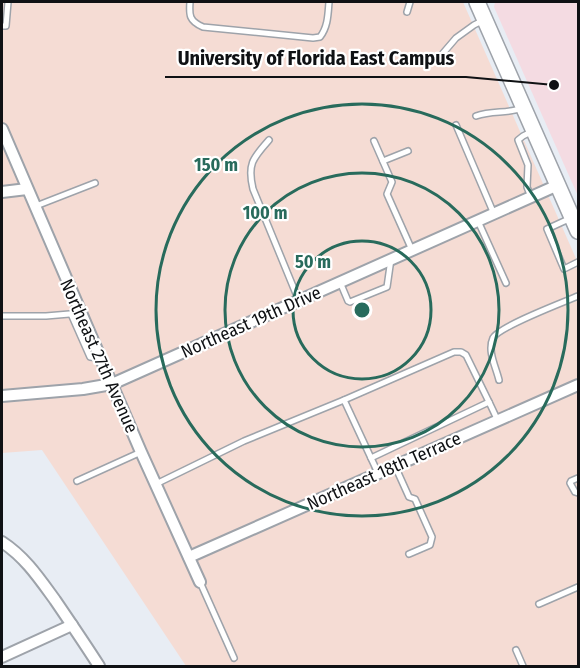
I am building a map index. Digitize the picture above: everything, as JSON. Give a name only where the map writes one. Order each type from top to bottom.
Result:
[{"type":"main road","points":[[477,2],[575,224]]},
{"type":"street","name":"Northeast 27th Avenue","points":[[2,129],[76,313],[101,358],[141,453],[200,582]]},
{"type":"street","name":"Northeast 19th Drive","points":[[2,396],[112,384],[558,185]]},
{"type":"street","points":[[2,192],[27,189]]},
{"type":"street","name":"Northeast 18th Terrace","points":[[189,557],[578,386]]},
{"type":"street","points":[[2,542],[14,550],[33,569],[99,666]]},
{"type":"street","points":[[2,657],[72,625]]},
{"type":"lane","points":[[2,26],[6,26],[8,2]]},
{"type":"lane","points":[[190,2],[192,20],[202,27],[313,38],[320,37],[323,33],[328,2]]},
{"type":"lane","points":[[407,12],[410,2]]},
{"type":"lane","points":[[425,63],[438,59],[456,38],[485,20]]},
{"type":"lane","points":[[476,116],[499,111],[512,112],[524,108]]},
{"type":"lane","points":[[456,125],[494,214]]},
{"type":"lane","points":[[531,197],[527,187],[528,165],[518,140],[534,131]]},
{"type":"lane","points":[[269,140],[254,157],[250,169],[251,178],[299,301]]},
{"type":"lane","points":[[374,141],[392,182],[387,194],[412,250]]},
{"type":"lane","points":[[383,161],[408,151]]},
{"type":"lane","points":[[34,206],[95,183]]},
{"type":"lane","points":[[478,221],[506,283]]},
{"type":"lane","points":[[575,224],[547,228],[564,269],[579,262]]},
{"type":"lane","points":[[340,282],[348,302],[387,287],[391,259]]},
{"type":"lane","points":[[499,380],[491,347],[495,334],[521,320],[579,296]]},
{"type":"lane","points":[[2,316],[76,313]]},
{"type":"lane","points":[[156,484],[244,441],[454,352],[466,355],[498,421]]},
{"type":"lane","points":[[344,399],[378,473]]},
{"type":"lane","points":[[371,458],[489,402]]},
{"type":"lane","points":[[77,481],[141,453]]},
{"type":"lane","points":[[395,466],[409,497],[415,499],[432,537],[430,545],[410,554]]},
{"type":"lane","points":[[579,478],[570,483],[575,492],[579,493]]},
{"type":"lane","points":[[200,582],[234,658]]},
{"type":"lane","points":[[539,604],[579,587]]},
{"type":"lane","points":[[516,651],[523,666]]},
{"type":"shaded area","points":[[2,2],[463,2],[578,263],[578,666],[186,666],[42,450],[2,453]]},
{"type":"shaded area","points":[[495,2],[578,2],[578,196],[494,7]]},
{"type":"place","name":"University of Florida East Campus","points":[[554,85]]}]
